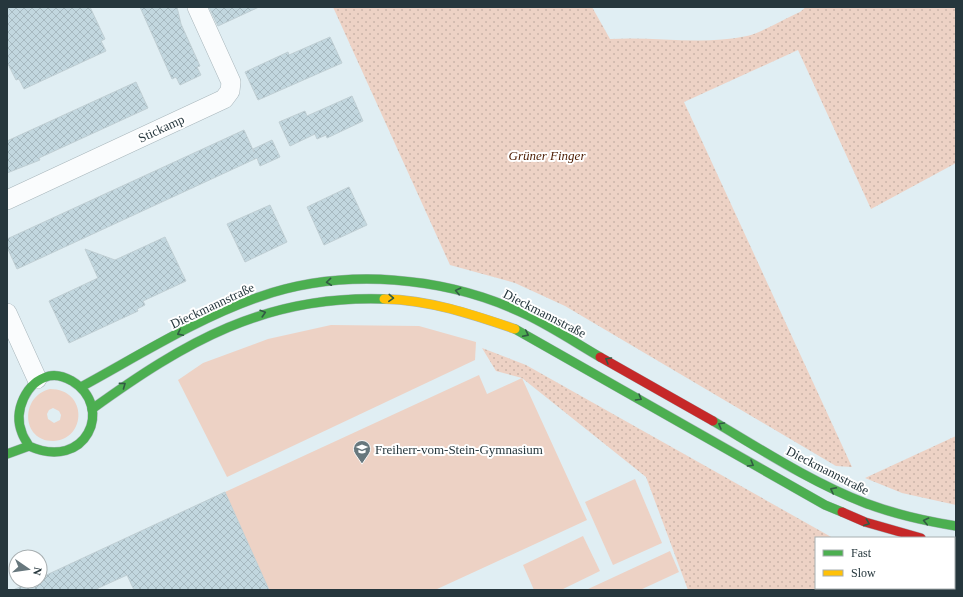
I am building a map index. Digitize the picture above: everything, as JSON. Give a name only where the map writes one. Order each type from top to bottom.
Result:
[{"type":"street","name":"Stickamp","points":[[7,200],[224,99],[230,91],[231,82],[197,7]]},
{"type":"street","name":"Dieckmannstraße","points":[[80,387],[216,315],[271,292],[305,285],[342,280],[380,280],[415,283],[467,293],[527,315],[813,479],[850,498],[896,514],[956,526]]},
{"type":"street","name":"Dieckmannstraße","points":[[92,409],[129,380],[186,347],[224,327],[251,317],[303,303],[337,299],[373,298],[417,300],[462,310],[522,332],[825,505],[865,522],[918,537]]},
{"type":"street","points":[[7,313],[37,379]]},
{"type":"street","points":[[49,376],[60,376],[71,380],[80,387],[88,397],[92,409],[90,429],[83,440],[73,449],[63,453],[51,454],[40,452],[29,446],[19,435],[12,422],[15,406],[21,393],[37,379],[49,376]]},
{"type":"street","points":[[7,454],[29,446]]},
{"type":"green space","name":"Grüner Finger","points":[[333,7],[592,7],[610,39],[627,38],[695,41],[729,39],[747,36],[760,32],[800,12],[806,7],[956,7],[956,163],[871,209],[798,50],[684,102],[852,467],[836,466],[565,306],[515,283],[450,265]]},
{"type":"green space","points":[[331,325],[419,326],[476,342],[475,360],[227,477],[178,380],[203,363],[268,339]]},
{"type":"green space","points":[[482,348],[526,365],[831,537],[815,537],[815,589],[955,589],[956,573],[956,590],[688,590],[646,477],[522,378],[496,371]]},
{"type":"green space","points":[[479,375],[487,394],[522,378],[587,520],[435,590],[269,590],[225,492]]},
{"type":"green space","points":[[50,389],[62,391],[71,397],[77,405],[77,424],[72,432],[64,438],[53,441],[42,439],[35,434],[30,426],[28,418],[29,409],[33,400],[40,393]],"holes":[[[53,408],[59,411],[61,415],[60,420],[54,423],[48,419],[47,414],[49,410]]]},
{"type":"green space","points":[[956,436],[956,505],[902,493],[865,478]]},
{"type":"green space","points":[[635,479],[662,543],[613,565],[585,502]]},
{"type":"green space","points":[[583,536],[600,571],[561,590],[534,590],[523,565]]},
{"type":"green space","points":[[670,551],[679,572],[640,590],[586,590]]},
{"type":"building","points":[[7,7],[90,7],[105,39],[101,41],[106,51],[24,89],[19,79],[16,80],[7,62]]},
{"type":"building","points":[[140,7],[177,7],[181,24],[200,66],[197,67],[201,75],[180,85],[176,77],[172,79]]},
{"type":"building","points":[[209,7],[259,7],[218,26]]},
{"type":"building","points":[[330,37],[342,63],[258,100],[245,72],[288,52],[289,55]]},
{"type":"building","points":[[136,82],[148,108],[39,158],[40,160],[7,173],[7,141]]},
{"type":"building","points":[[352,96],[363,121],[327,138],[326,135],[317,139],[315,134],[290,146],[279,122],[305,111],[307,116]]},
{"type":"building","points":[[244,130],[254,152],[253,149],[272,140],[280,157],[260,166],[257,158],[17,269],[7,247],[7,239]]},
{"type":"building","points":[[349,187],[367,225],[324,245],[307,207]]},
{"type":"building","points":[[270,205],[287,242],[245,262],[227,224]]},
{"type":"building","points":[[165,237],[186,281],[143,301],[145,305],[137,309],[138,311],[69,343],[49,301],[98,278],[85,249],[115,260]]},
{"type":"building","points":[[225,492],[269,590],[134,590],[127,575],[94,590],[13,590],[48,589],[48,574]]},
{"type":"traffic: fast","points":[[81,387],[168,338],[213,316],[259,297],[292,288],[325,282],[360,279],[394,280],[429,284],[496,302],[527,315],[600,357]]},
{"type":"traffic: fast","points":[[92,409],[160,363],[228,327],[264,314],[301,305],[341,300],[384,299]]},
{"type":"traffic: fast","points":[[515,329],[825,505],[842,512]]},
{"type":"traffic: fast","points":[[7,454],[29,446],[49,452],[66,450],[79,444],[88,433],[92,420],[91,406],[85,392],[72,381],[61,376],[49,376],[41,379],[28,391],[24,398],[19,416],[22,433],[29,446]]},
{"type":"traffic: fast","points":[[713,421],[787,465],[845,495],[898,514],[956,526]]},
{"type":"traffic: slow","points":[[384,299],[434,305],[466,313],[515,329]]},
{"type":"traffic: jam","points":[[600,357],[713,421]]},
{"type":"traffic: jam","points":[[842,512],[865,522],[918,537]]},
{"type":"place","name":"Freiherr-vom-Stein-Gymnasium","points":[[362,464]]}]
